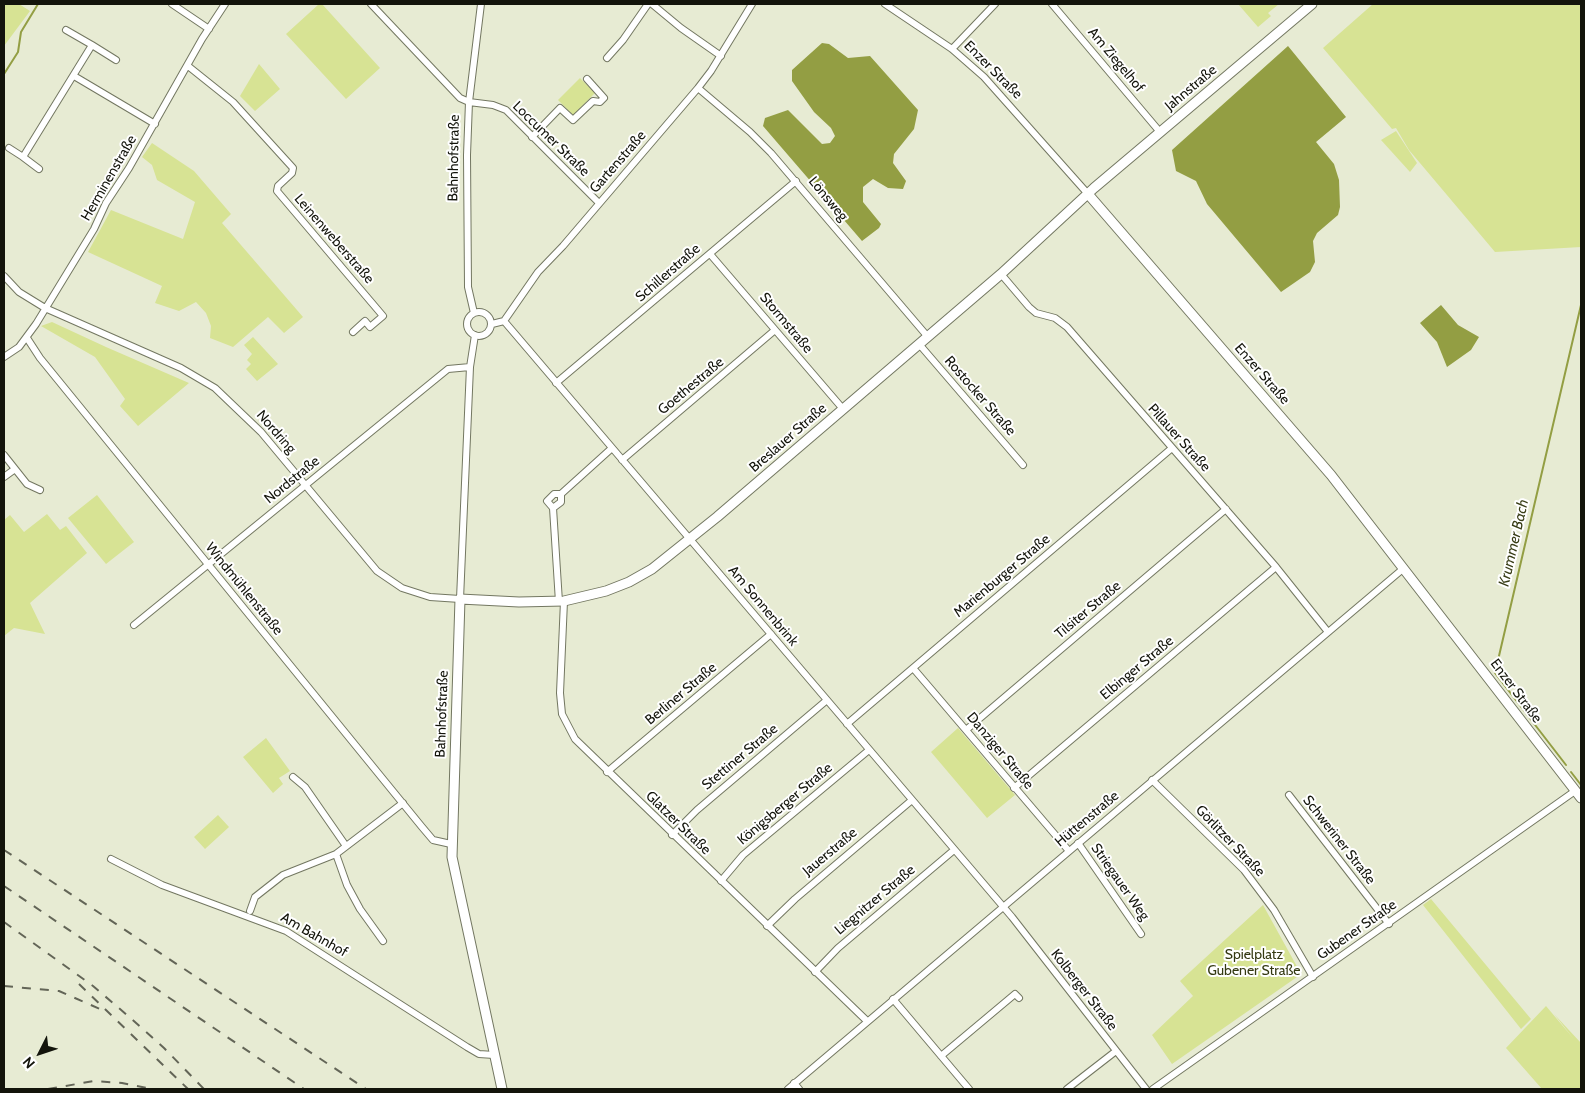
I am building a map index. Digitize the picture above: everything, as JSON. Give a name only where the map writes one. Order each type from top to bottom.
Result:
[{"type":"main road","name":"Jahnstraße","points":[[1088,194],[1308,5]]},
{"type":"main road","name":"Breslauer Straße","points":[[460,599],[562,602],[606,592],[652,569],[928,337],[1001,274],[1088,194]]},
{"type":"main road","name":"Enzer Straße","points":[[1088,194],[1331,475],[1581,798]]},
{"type":"main road","name":"Bahnhofstraße","points":[[460,599],[451,844],[454,873],[502,1089]]},
{"type":"street","points":[[172,4],[209,29]]},
{"type":"street","name":"Herminenstraße","points":[[4,357],[19,347],[27,338],[225,4]]},
{"type":"street","name":"Loccumer Straße","points":[[371,4],[452,90],[469,102],[493,105],[506,110],[599,203]]},
{"type":"street","name":"Bahnhofstraße","points":[[474,313],[468,288],[467,155],[469,102],[481,4]]},
{"type":"street","points":[[607,58],[623,40],[648,4]]},
{"type":"street","points":[[652,4],[681,28],[721,56]]},
{"type":"street","name":"Gartenstraße","points":[[504,321],[538,272],[698,88],[721,56],[752,4]]},
{"type":"street","name":"Enzer Straße","points":[[884,4],[952,48],[984,77],[1088,194]]},
{"type":"street","points":[[952,48],[995,4]]},
{"type":"street","name":"Am Ziegelhof","points":[[1052,4],[1160,132]]},
{"type":"street","points":[[66,30],[116,60]]},
{"type":"street","points":[[23,157],[92,45]]},
{"type":"street","name":"Leinenweberstraße","points":[[188,66],[233,102],[293,168],[292,173],[278,186],[277,191],[383,316],[370,327],[365,322],[353,332]]},
{"type":"street","points":[[74,76],[155,124]]},
{"type":"street","points":[[532,136],[560,108],[574,120],[593,101],[600,102],[604,98],[587,79]]},
{"type":"street","name":"Lönsweg","points":[[698,88],[750,132],[796,181],[928,337]]},
{"type":"street","points":[[9,148],[38,168]]},
{"type":"street","name":"Schillerstraße","points":[[556,383],[796,181]]},
{"type":"street","name":"Stormstraße","points":[[710,254],[843,409]]},
{"type":"street","name":"Pillauer Straße","points":[[1001,274],[1036,313],[1055,318],[1067,327],[1276,566],[1328,632]]},
{"type":"street","name":"Nordring","points":[[4,276],[20,292],[45,308],[181,368],[215,388],[261,432],[365,559],[389,581],[413,592],[460,599]]},
{"type":"street","points":[[492,324],[486,313],[474,313],[468,318],[467,326],[475,336],[486,334],[492,324],[504,321]]},
{"type":"street","name":"Am Sonnenbrink","points":[[504,321],[1003,907]]},
{"type":"street","name":"Goethestraße","points":[[622,460],[775,330]]},
{"type":"street","name":"Bahnhofstraße","points":[[460,599],[470,367],[475,336]]},
{"type":"street","name":"Windmühlenstraße","points":[[27,338],[40,358],[433,840],[451,844]]},
{"type":"street","name":"Rostocker Straße","points":[[919,344],[1023,465]]},
{"type":"street","name":"Nordstraße","points":[[134,625],[448,369],[470,367]]},
{"type":"street","name":"Glatzer Straße","points":[[612,448],[561,494],[561,502],[553,508],[562,602],[560,692],[562,714],[574,739],[868,1021]]},
{"type":"street","name":"Marienburger Straße","points":[[847,724],[1172,448]]},
{"type":"street","points":[[4,455],[27,484],[40,490]]},
{"type":"street","points":[[4,477],[15,469]]},
{"type":"street","name":"Tilsiter Straße","points":[[966,730],[1226,509]]},
{"type":"street","name":"Elbinger Straße","points":[[1014,788],[1276,566]]},
{"type":"street","name":"Hüttenstraße","points":[[788,1089],[1404,568]]},
{"type":"street","name":"Berliner Straße","points":[[607,772],[771,634]]},
{"type":"street","name":"Danziger Straße","points":[[913,668],[1068,851]]},
{"type":"street","name":"Stettiner Straße","points":[[672,835],[697,810],[827,700]]},
{"type":"street","name":"Königsberger Straße","points":[[721,881],[743,855],[869,750]]},
{"type":"street","points":[[293,777],[305,787],[346,846]]},
{"type":"street","name":"Görlitzer Straße","points":[[1152,780],[1244,870],[1274,910],[1313,977]]},
{"type":"street","name":"Gubener Straße","points":[[1153,1089],[1575,791]]},
{"type":"street","name":"Schweriner Straße","points":[[1289,795],[1389,924]]},
{"type":"street","name":"Jauerstraße","points":[[767,926],[795,899],[912,800]]},
{"type":"street","points":[[250,911],[254,897],[283,875],[336,854],[403,803]]},
{"type":"street","name":"Striegauer Weg","points":[[1078,843],[1141,934]]},
{"type":"street","name":"Liegnitzer Straße","points":[[816,972],[838,948],[954,850]]},
{"type":"street","points":[[336,854],[352,893],[383,941]]},
{"type":"street","name":"Am Bahnhof","points":[[111,859],[162,885],[286,931],[467,1048],[479,1054],[494,1055]]},
{"type":"street","name":"Kolberger Straße","points":[[1003,907],[1146,1089]]},
{"type":"street","points":[[941,1056],[1015,994],[1019,998]]},
{"type":"street","points":[[893,1000],[969,1089]]},
{"type":"street","points":[[1067,1089],[1116,1051]]},
{"type":"street","points":[[794,1083],[799,1089]]},
{"type":"green space","points":[[4,4],[19,4],[30,11],[4,46]]},
{"type":"green space","points":[[319,4],[322,4],[380,68],[346,99],[286,34]]},
{"type":"green space","points":[[1238,4],[1279,4],[1268,13],[1271,16],[1258,27]]},
{"type":"green space","points":[[1373,4],[1581,4],[1581,247],[1495,252],[1409,150],[1396,128],[1392,129],[1323,48]]},
{"type":"green space","points":[[259,64],[280,89],[255,111],[240,96]]},
{"type":"green space","points":[[580,78],[595,93],[573,115],[558,100]]},
{"type":"green space","points":[[1396,131],[1417,163],[1410,172],[1381,140]]},
{"type":"green space","points":[[152,143],[194,171],[231,214],[222,223],[303,317],[284,333],[268,317],[233,347],[210,338],[211,326],[206,313],[196,302],[179,311],[155,303],[162,286],[88,252],[111,210],[183,239],[195,202],[157,180],[152,165],[142,157]]},
{"type":"green space","points":[[52,322],[189,383],[138,426],[120,406],[125,399],[95,357],[41,326]]},
{"type":"green space","points":[[253,337],[278,364],[257,381],[246,369],[251,364],[247,360],[252,354],[244,345]]},
{"type":"green space","points":[[97,495],[134,542],[106,564],[68,518]]},
{"type":"green space","points":[[47,514],[60,530],[66,526],[87,553],[30,603],[45,634],[14,628],[4,636],[4,520],[10,515],[24,532]]},
{"type":"green space","points":[[958,728],[1015,795],[987,818],[931,752]]},
{"type":"green space","points":[[266,738],[290,771],[279,778],[283,784],[273,793],[243,757]]},
{"type":"green space","points":[[218,815],[229,827],[205,849],[194,837]]},
{"type":"green space","points":[[1431,899],[1531,1019],[1521,1029],[1423,905]]},
{"type":"green space","name":"Spielplatz Gubener Straße","points":[[1263,905],[1300,972],[1297,977],[1172,1064],[1152,1035],[1193,996],[1180,981]]},
{"type":"green space","points":[[1546,1006],[1573,1038],[1554,1014],[1581,1043],[1581,1089],[1542,1089],[1506,1048]]},
{"type":"shaded area","points":[[822,43],[829,44],[848,58],[870,56],[918,110],[914,129],[894,154],[893,163],[906,181],[903,189],[888,188],[873,179],[863,187],[863,202],[881,224],[879,228],[862,241],[763,126],[765,118],[788,110],[822,144],[830,143],[835,136],[831,128],[814,112],[792,81],[792,70]]},
{"type":"shaded area","points":[[1288,46],[1346,117],[1316,142],[1334,164],[1339,180],[1340,207],[1338,215],[1317,233],[1313,241],[1315,262],[1310,272],[1281,292],[1207,204],[1196,181],[1176,171],[1172,150]]},
{"type":"shaded area","points":[[1441,305],[1458,325],[1479,337],[1471,350],[1447,367],[1437,342],[1420,323]]},
{"type":"waterway","points":[[4,74],[18,52],[21,32],[38,4]]},
{"type":"waterway","name":"Krummer Bach","points":[[1566,765],[1495,673],[1581,305]]},
{"type":"waterway","name":"Krummer Bach","points":[[1571,772],[1581,785]]},
{"type":"railway","points":[[4,850],[366,1089]]},
{"type":"railway","points":[[4,886],[304,1089]]},
{"type":"railway","points":[[4,922],[93,986],[164,1048],[204,1089]]},
{"type":"railway","points":[[79,984],[188,1089]]},
{"type":"railway","points":[[4,986],[59,991],[100,1009]]},
{"type":"railway","points":[[48,1089],[94,1081],[122,1083],[152,1089]]}]
